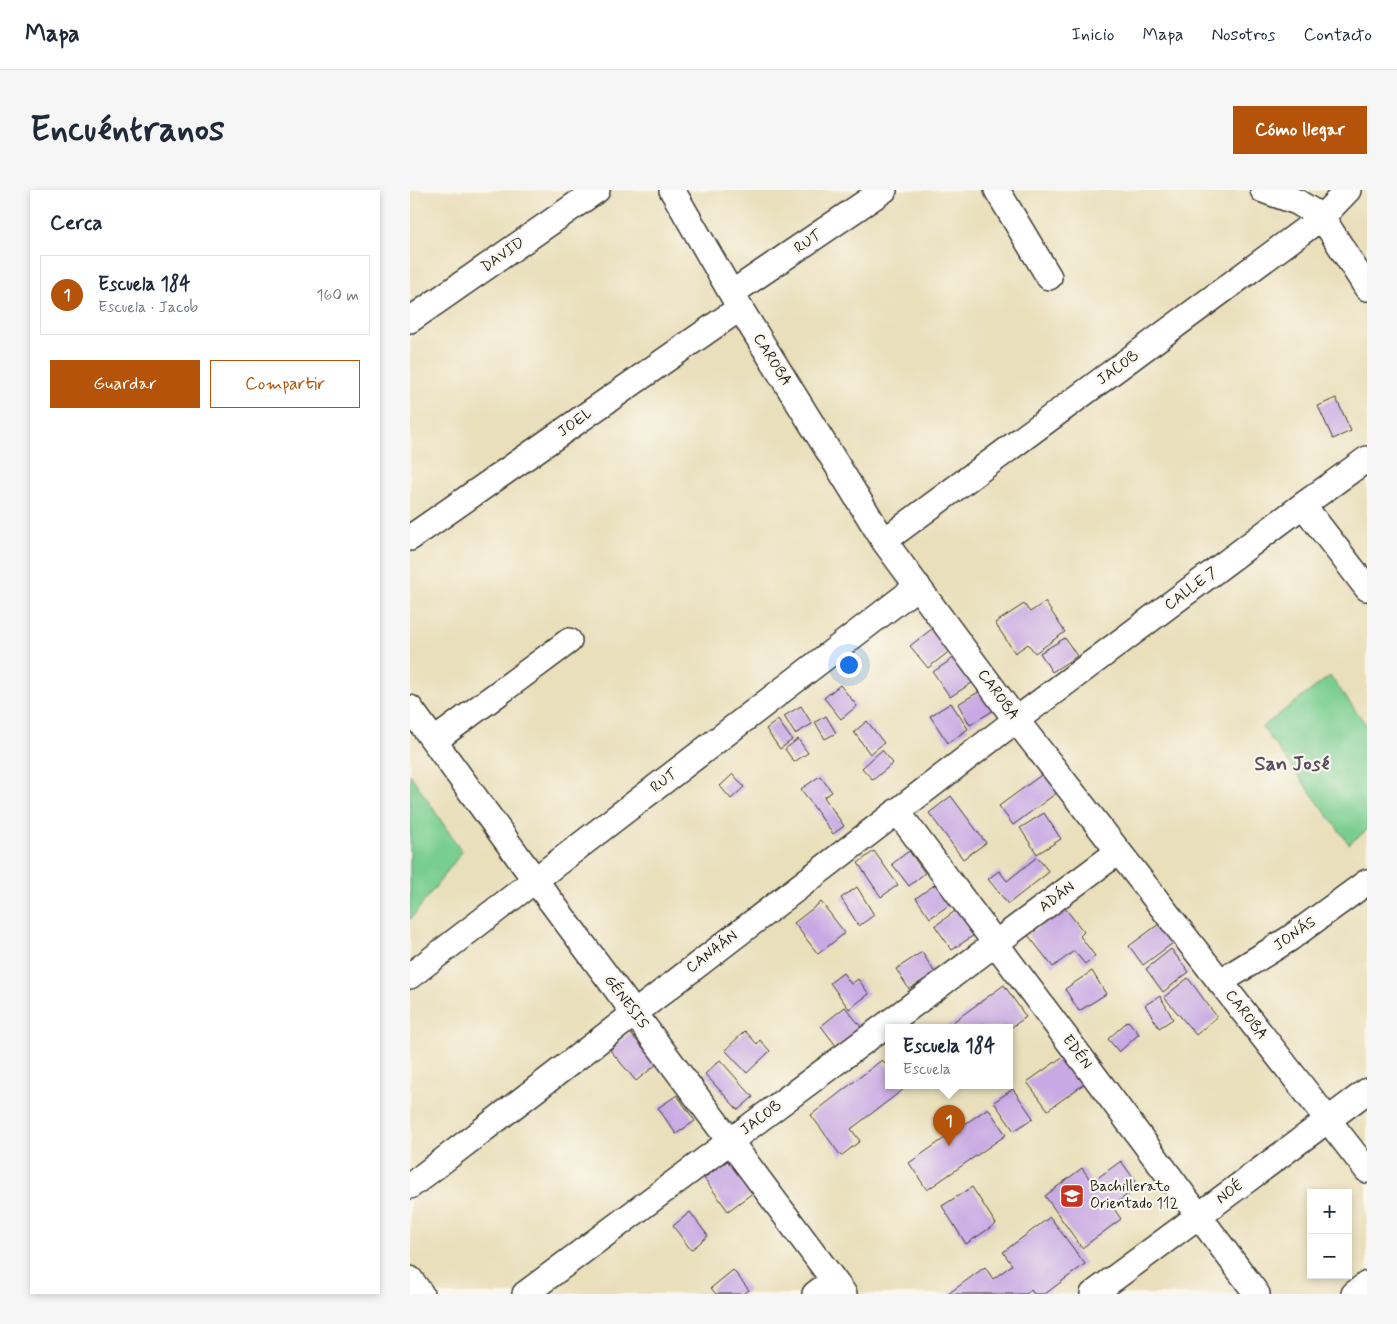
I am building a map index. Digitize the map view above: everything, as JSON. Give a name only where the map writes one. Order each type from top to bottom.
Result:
[{"type":"street","name":"DAVID","points":[[410,320],[597,190]]},
{"type":"street","name":"CAROBA","points":[[672,190],[736,301],[884,541],[1016,720],[1367,1170]]},
{"type":"street","name":"RUT","points":[[736,301],[884,190]]},
{"type":"street","points":[[997,190],[1049,277]]},
{"type":"street","points":[[1262,190],[1297,202],[1322,217],[1367,288]]},
{"type":"street","name":"JACOB","points":[[884,541],[1322,217],[1348,190]]},
{"type":"street","name":"JOEL","points":[[410,538],[736,301]]},
{"type":"street","name":"CALLE 7","points":[[1016,720],[1367,459]]},
{"type":"street","points":[[1303,505],[1367,588]]},
{"type":"street","name":"RUT","points":[[410,976],[918,586]]},
{"type":"street","points":[[434,741],[569,641]]},
{"type":"street","name":"GÉNESIS","points":[[410,708],[535,880],[731,1141],[831,1289]]},
{"type":"street","name":"CANAÁN","points":[[410,1186],[1016,720]]},
{"type":"street","name":"EDÉN","points":[[897,811],[1257,1294]]},
{"type":"street","name":"ADÁN","points":[[996,942],[1118,852]]},
{"type":"street","name":"JONÁS","points":[[1220,982],[1289,939],[1367,882]]},
{"type":"street","name":"JACOB","points":[[887,1024],[996,942]]},
{"type":"street","name":"JACOB","points":[[525,1294],[885,1025]]},
{"type":"street","name":"NOÉ","points":[[1093,1294],[1367,1091]]},
{"type":"street","points":[[410,1279],[421,1294]]},
{"type":"street","points":[[1354,1294],[1367,1284]]},
{"type":"green space","points":[[1330,676],[1367,726],[1367,830],[1349,844],[1262,727]]},
{"type":"green space","points":[[410,774],[462,852],[410,920]]},
{"type":"building","points":[[1336,398],[1351,431],[1333,439],[1318,406]]},
{"type":"building","points":[[1045,602],[1065,632],[1035,653],[1028,644],[1015,653],[995,623],[1024,604],[1030,612]]},
{"type":"building","points":[[933,628],[951,650],[928,668],[910,646]]},
{"type":"building","points":[[1065,638],[1077,656],[1052,672],[1040,653]]},
{"type":"building","points":[[958,655],[975,681],[950,697],[933,672]]},
{"type":"building","points":[[840,685],[857,706],[841,719],[824,698]]},
{"type":"building","points":[[982,690],[994,710],[970,725],[958,704]]},
{"type":"building","points":[[951,703],[968,729],[948,743],[930,716]]},
{"type":"building","points":[[801,706],[812,724],[795,734],[784,716]]},
{"type":"building","points":[[826,716],[836,733],[825,739],[815,722]]},
{"type":"building","points":[[778,720],[792,740],[780,749],[766,729]]},
{"type":"building","points":[[867,721],[884,743],[870,754],[854,732]]},
{"type":"building","points":[[798,739],[808,753],[794,762],[785,749]]},
{"type":"building","points":[[882,750],[893,763],[873,780],[862,768]]},
{"type":"building","points":[[1044,773],[1058,792],[1013,825],[999,806]]},
{"type":"building","points":[[733,774],[744,787],[731,799],[720,786]]},
{"type":"building","points":[[820,776],[832,792],[824,797],[844,826],[833,834],[801,789]]},
{"type":"building","points":[[951,796],[986,843],[963,859],[929,813]]},
{"type":"building","points":[[1044,813],[1061,839],[1037,854],[1020,828]]},
{"type":"building","points":[[874,851],[898,885],[881,897],[858,863]]},
{"type":"building","points":[[909,851],[925,873],[909,886],[892,864]]},
{"type":"building","points":[[1037,857],[1049,872],[1008,904],[988,879],[999,871],[1007,881]]},
{"type":"building","points":[[940,881],[954,902],[930,918],[916,898]]},
{"type":"building","points":[[857,887],[874,915],[859,926],[841,898]]},
{"type":"building","points":[[821,902],[845,933],[818,954],[794,923]]},
{"type":"building","points":[[1064,907],[1084,932],[1080,936],[1095,956],[1085,964],[1074,951],[1053,967],[1028,935]]},
{"type":"building","points":[[959,908],[977,933],[952,950],[935,926]]},
{"type":"building","points":[[1159,924],[1173,943],[1143,965],[1129,946]]},
{"type":"building","points":[[1171,949],[1189,972],[1163,992],[1146,969]]},
{"type":"building","points":[[922,952],[935,973],[909,989],[896,969]]},
{"type":"building","points":[[1092,971],[1106,994],[1079,1011],[1065,989]]},
{"type":"building","points":[[843,973],[851,984],[858,979],[869,994],[849,1009],[830,983]]},
{"type":"building","points":[[1188,978],[1217,1017],[1196,1035],[1164,997]]},
{"type":"building","points":[[1004,985],[1026,1017],[1013,1026],[1013,1024],[950,1024]]},
{"type":"building","points":[[1160,996],[1173,1019],[1159,1028],[1145,1005]]},
{"type":"building","points":[[845,1007],[862,1028],[837,1047],[821,1026]]},
{"type":"building","points":[[1128,1021],[1139,1034],[1119,1052],[1108,1039]]},
{"type":"building","points":[[745,1031],[757,1044],[760,1040],[770,1051],[747,1073],[725,1050]]},
{"type":"building","points":[[630,1033],[657,1064],[636,1081],[610,1050]]},
{"type":"building","points":[[1068,1053],[1088,1081],[1048,1110],[1027,1082]]},
{"type":"building","points":[[720,1060],[753,1097],[738,1110],[705,1074]]},
{"type":"building","points":[[882,1060],[885,1064],[885,1089],[904,1089],[851,1129],[860,1141],[841,1156],[811,1115]]},
{"type":"building","points":[[1013,1089],[1033,1118],[1014,1131],[994,1102]]},
{"type":"building","points":[[677,1095],[695,1121],[676,1134],[658,1108]]},
{"type":"building","points":[[988,1108],[1006,1135],[927,1190],[909,1163]]},
{"type":"building","points":[[730,1159],[754,1192],[728,1211],[704,1178]]},
{"type":"building","points":[[1121,1161],[1139,1186],[1112,1206],[1121,1219],[1082,1248],[1045,1196],[1082,1168],[1092,1182]]},
{"type":"building","points":[[972,1187],[996,1224],[966,1244],[942,1206]]},
{"type":"building","points":[[690,1212],[708,1236],[691,1250],[673,1226]]},
{"type":"building","points":[[1050,1217],[1085,1264],[1045,1294],[1034,1294],[1031,1290],[1026,1294],[948,1294],[985,1267],[993,1279],[1012,1265],[1003,1252]]},
{"type":"building","points":[[733,1270],[749,1290],[744,1294],[716,1294],[711,1288]]},
{"type":"place","name":"Escuela 184","points":[[949,1146]]},
{"type":"place","name":"Bachillerato Orientado 112","points":[[1072,1196]]},
{"type":"district","name":"San José","points":[[1292,764]]}]
